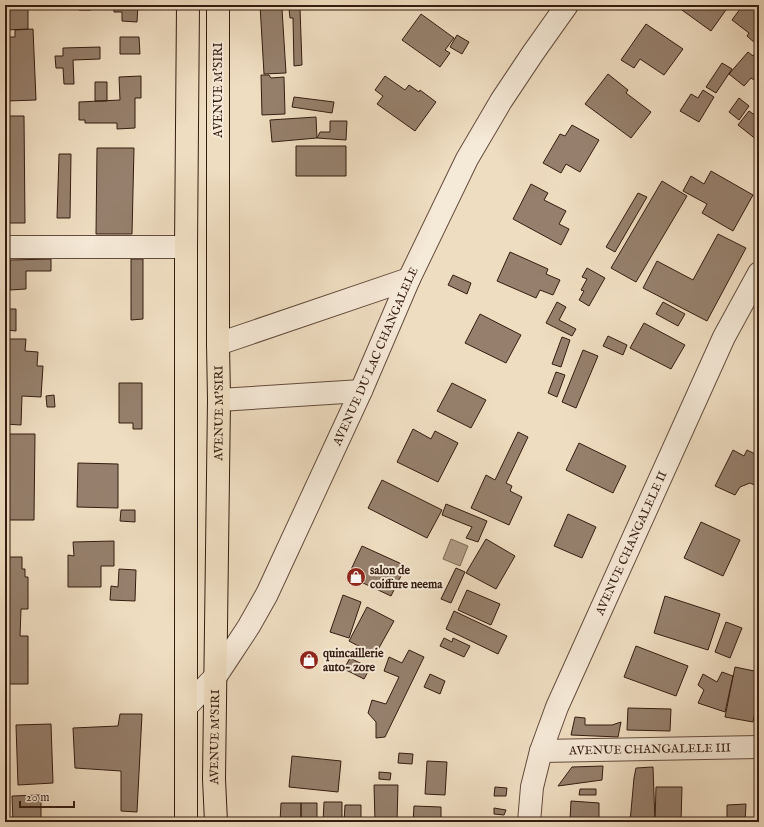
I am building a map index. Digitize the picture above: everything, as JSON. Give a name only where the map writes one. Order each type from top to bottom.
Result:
[{"type":"highway","points":[[186,822],[186,247],[188,5]]},
{"type":"highway","name":"AVENUE M'SIRI","points":[[216,822],[214,779],[220,400],[218,344],[218,5]]},
{"type":"street","name":"AVENUE DU LAC CHANGALELE","points":[[186,708],[216,676],[236,647],[267,594],[361,392],[409,279],[467,159],[501,101],[533,53],[568,5]]},
{"type":"street","points":[[5,247],[186,247]]},
{"type":"street","name":"AVENUE CHANGALELE II","points":[[529,822],[532,787],[541,751],[560,700],[724,337],[759,273]]},
{"type":"street","points":[[218,344],[409,279]]},
{"type":"street","points":[[220,400],[361,392]]},
{"type":"street","name":"AVENUE CHANGALELE III","points":[[541,751],[759,747]]},
{"type":"shaded area","points":[[451,539],[468,546],[460,566],[443,559]]},
{"type":"building","points":[[5,5],[28,5],[28,29],[5,30]]},
{"type":"building","points":[[79,5],[92,5],[91,10],[79,10]]},
{"type":"building","points":[[114,5],[138,5],[137,22],[122,21],[122,12],[114,12]]},
{"type":"building","points":[[260,5],[285,5],[286,8],[282,9],[286,73],[264,74]]},
{"type":"building","points":[[675,5],[726,5],[728,7],[711,31]]},
{"type":"building","points":[[743,5],[759,5],[759,38],[755,43],[747,36],[749,33],[732,20]]},
{"type":"building","points":[[300,8],[302,65],[294,66],[293,18],[290,18],[289,9]]},
{"type":"building","points":[[421,14],[454,38],[445,50],[450,53],[440,67],[402,40]]},
{"type":"building","points":[[646,24],[683,49],[664,75],[640,59],[634,68],[621,60]]},
{"type":"building","points":[[33,29],[36,100],[7,101],[5,37],[15,37],[15,30]]},
{"type":"building","points":[[457,35],[469,42],[462,54],[450,47]]},
{"type":"building","points":[[120,37],[139,37],[140,54],[120,54]]},
{"type":"building","points":[[100,47],[100,59],[73,60],[74,84],[64,84],[63,68],[56,68],[55,56],[63,56],[63,48]]},
{"type":"building","points":[[757,50],[759,51],[759,77],[756,81],[751,78],[744,86],[729,74],[748,52],[753,56]]},
{"type":"building","points":[[722,63],[732,69],[716,93],[706,87]]},
{"type":"building","points":[[608,74],[628,90],[626,93],[651,112],[631,138],[585,104]]},
{"type":"building","points":[[261,75],[269,75],[271,78],[284,77],[285,114],[262,115]]},
{"type":"building","points":[[141,76],[141,98],[135,98],[135,128],[117,129],[117,123],[85,123],[85,120],[79,120],[79,102],[120,100],[119,77]]},
{"type":"building","points":[[385,76],[405,90],[409,85],[419,92],[420,90],[436,102],[415,131],[377,104],[383,96],[375,90]]},
{"type":"building","points":[[95,82],[107,82],[107,101],[95,101]]},
{"type":"building","points":[[703,90],[714,97],[699,122],[680,111],[691,94],[698,98]]},
{"type":"building","points":[[294,97],[334,102],[332,113],[292,107]]},
{"type":"building","points":[[739,98],[749,106],[739,120],[729,112]]},
{"type":"building","points":[[749,111],[759,118],[759,138],[757,140],[738,125]]},
{"type":"building","points":[[8,116],[24,116],[25,223],[8,223]]},
{"type":"building","points":[[316,117],[317,138],[272,142],[270,120]]},
{"type":"building","points":[[330,121],[347,121],[346,140],[317,138],[320,132],[330,132]]},
{"type":"building","points":[[572,125],[599,140],[580,172],[566,164],[561,173],[543,163],[560,134],[565,136]]},
{"type":"building","points":[[296,146],[346,146],[346,176],[296,176]]},
{"type":"building","points":[[97,148],[134,148],[132,234],[96,234]]},
{"type":"building","points":[[59,154],[71,154],[70,218],[57,218]]},
{"type":"building","points":[[711,171],[753,195],[733,231],[702,213],[707,204],[683,191],[691,176],[704,184]]},
{"type":"building","points":[[662,181],[687,196],[636,282],[611,268]]},
{"type":"building","points":[[531,184],[548,193],[544,200],[566,211],[559,224],[569,229],[561,245],[513,219]]},
{"type":"building","points":[[638,193],[647,197],[615,252],[606,247]]},
{"type":"building","points":[[718,234],[746,248],[707,321],[643,288],[657,261],[693,280]]},
{"type":"building","points":[[510,252],[548,269],[546,274],[560,280],[553,295],[540,290],[536,298],[497,281]]},
{"type":"building","points":[[51,259],[51,271],[26,271],[26,289],[10,290],[10,260]]},
{"type":"building","points":[[131,259],[143,259],[143,319],[131,320]]},
{"type":"building","points":[[587,268],[605,278],[589,306],[579,300],[584,291],[581,290],[587,279],[582,277]]},
{"type":"building","points":[[453,275],[471,283],[467,294],[448,285]]},
{"type":"building","points":[[557,302],[566,307],[559,320],[576,329],[572,336],[546,323]]},
{"type":"building","points":[[663,302],[685,314],[678,326],[656,314]]},
{"type":"building","points":[[7,309],[16,309],[16,331],[7,330]]},
{"type":"building","points":[[480,314],[521,335],[506,363],[465,343]]},
{"type":"building","points":[[644,323],[685,345],[671,369],[630,348]]},
{"type":"building","points":[[608,336],[627,345],[623,355],[603,346]]},
{"type":"building","points":[[562,337],[570,340],[561,367],[552,364]]},
{"type":"building","points":[[7,339],[26,339],[25,351],[38,352],[37,366],[43,366],[41,397],[22,396],[21,425],[5,424]]},
{"type":"building","points":[[583,350],[598,356],[576,408],[562,402]]},
{"type":"building","points":[[556,372],[565,375],[557,397],[548,393]]},
{"type":"building","points":[[119,383],[142,383],[142,429],[133,429],[133,423],[119,423]]},
{"type":"building","points":[[452,383],[486,400],[471,428],[437,411]]},
{"type":"building","points":[[54,395],[55,407],[47,407],[46,396]]},
{"type":"building","points":[[413,429],[431,439],[435,431],[458,443],[438,482],[397,462]]},
{"type":"building","points":[[518,432],[528,437],[506,483],[512,486],[510,491],[522,497],[509,525],[471,508],[486,475],[495,480]]},
{"type":"building","points":[[5,434],[35,434],[34,520],[5,520]]},
{"type":"building","points":[[579,443],[626,466],[613,493],[566,470]]},
{"type":"building","points":[[733,450],[744,456],[747,450],[759,456],[759,487],[750,483],[740,487],[735,495],[715,486]]},
{"type":"building","points":[[78,463],[118,464],[118,508],[77,507]]},
{"type":"building","points":[[382,480],[442,510],[427,538],[368,508]]},
{"type":"building","points":[[446,504],[487,521],[478,542],[466,538],[472,527],[442,515]]},
{"type":"building","points":[[121,510],[135,510],[135,522],[120,521]]},
{"type":"building","points":[[568,514],[596,527],[582,558],[554,546]]},
{"type":"building","points":[[701,522],[740,540],[723,576],[684,558]]},
{"type":"building","points":[[486,539],[515,556],[496,589],[466,573]]},
{"type":"building","points":[[114,541],[114,566],[101,566],[101,587],[68,587],[68,555],[74,556],[73,542]]},
{"type":"building","points":[[362,546],[406,566],[391,596],[348,576]]},
{"type":"building","points":[[5,557],[22,557],[22,569],[25,569],[25,577],[28,577],[28,609],[21,609],[20,636],[28,636],[28,684],[5,684]]},
{"type":"building","points":[[456,568],[465,572],[451,603],[441,599]]},
{"type":"building","points":[[119,569],[136,570],[135,601],[110,600],[111,586],[118,587]]},
{"type":"building","points":[[467,590],[500,604],[491,625],[458,610]]},
{"type":"building","points":[[343,595],[361,602],[349,638],[330,632]]},
{"type":"building","points":[[665,596],[720,614],[708,650],[654,633]]},
{"type":"building","points":[[367,607],[394,621],[375,655],[349,641]]},
{"type":"building","points":[[454,611],[507,636],[498,654],[446,629]]},
{"type":"building","points":[[726,622],[742,628],[730,658],[715,652]]},
{"type":"building","points":[[444,638],[452,642],[453,638],[470,646],[464,657],[440,646]]},
{"type":"building","points":[[636,646],[688,666],[676,696],[624,677]]},
{"type":"building","points":[[409,650],[424,657],[385,737],[376,738],[376,722],[368,713],[372,700],[386,704],[399,677],[384,671],[389,657],[402,663]]},
{"type":"building","points":[[350,658],[370,668],[364,679],[344,669]]},
{"type":"building","points":[[735,667],[759,672],[759,692],[753,722],[725,717]]},
{"type":"building","points":[[722,672],[733,676],[725,712],[698,703],[704,690],[698,685],[703,674],[717,682]]},
{"type":"building","points":[[430,674],[445,681],[440,694],[424,687]]},
{"type":"building","points":[[628,708],[671,709],[670,731],[627,730]]},
{"type":"building","points":[[120,714],[142,714],[137,812],[121,811],[121,771],[75,768],[73,728],[118,726]]},
{"type":"building","points":[[575,717],[585,718],[585,725],[612,725],[621,722],[618,737],[571,735]]},
{"type":"building","points":[[51,724],[53,783],[18,785],[16,725]]},
{"type":"building","points":[[399,753],[413,754],[412,764],[398,763]]},
{"type":"building","points":[[292,756],[341,761],[338,792],[289,787]]},
{"type":"building","points":[[427,761],[447,762],[445,795],[425,794]]},
{"type":"building","points":[[603,766],[602,780],[558,786],[572,767]]},
{"type":"building","points":[[653,767],[655,822],[630,822],[636,768]]},
{"type":"building","points":[[379,772],[391,773],[390,780],[379,779]]},
{"type":"building","points":[[374,785],[398,785],[397,822],[375,822]]},
{"type":"building","points":[[495,787],[507,788],[506,796],[494,796]]},
{"type":"building","points":[[656,787],[682,787],[681,822],[655,822]]},
{"type":"building","points":[[580,789],[596,789],[596,795],[579,795]]},
{"type":"building","points":[[41,795],[41,822],[13,822],[12,796]]},
{"type":"building","points":[[571,801],[599,803],[599,819],[570,820]]},
{"type":"building","points":[[324,802],[342,802],[342,822],[323,822]]},
{"type":"building","points":[[281,803],[301,803],[301,822],[280,822]]},
{"type":"building","points":[[301,803],[317,803],[317,822],[301,822]]},
{"type":"building","points":[[746,804],[745,822],[727,822],[727,805]]},
{"type":"building","points":[[345,805],[361,805],[361,822],[344,822]]},
{"type":"building","points":[[414,806],[441,807],[441,822],[413,822]]},
{"type":"building","points":[[494,808],[506,810],[504,815],[494,814]]},
{"type":"building","points":[[494,818],[506,819],[506,822],[494,822]]},
{"type":"place","name":"salon de coiffure neema","points":[[356,577]]},
{"type":"place","name":"quincaillerie auto- zore","points":[[309,660]]}]
